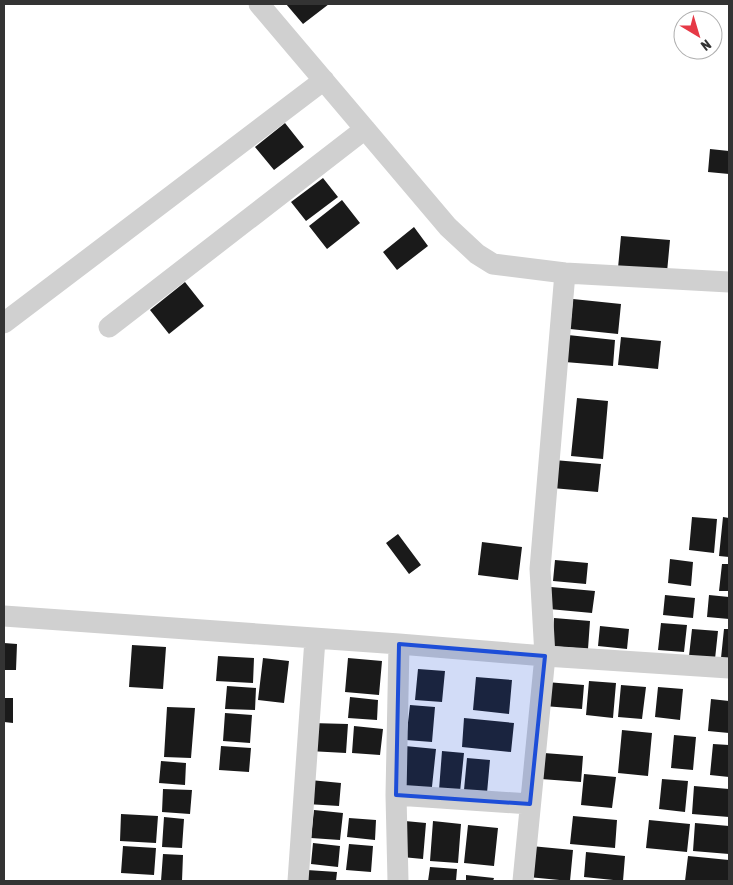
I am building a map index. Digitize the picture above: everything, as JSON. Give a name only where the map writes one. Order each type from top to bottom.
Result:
[{"type":"street","points":[[258,4],[448,227],[477,254],[493,264],[564,273],[729,282]]},
{"type":"street","points":[[4,323],[324,80]]},
{"type":"street","points":[[109,327],[365,129]]},
{"type":"street","points":[[523,881],[545,656],[540,569],[564,273]]},
{"type":"street","points":[[4,616],[729,668]]},
{"type":"street","points":[[298,881],[315,639]]},
{"type":"street","points":[[398,881],[396,795],[399,644]]},
{"type":"street","points":[[396,795],[530,804]]},
{"type":"highlighted area","points":[[399,644],[545,656],[530,804],[396,795]]},
{"type":"building","points":[[286,4],[329,4],[303,24]]},
{"type":"building","points":[[285,123],[304,147],[274,170],[255,147]]},
{"type":"building","points":[[710,149],[729,151],[729,174],[708,172]]},
{"type":"building","points":[[323,178],[338,197],[306,221],[291,202]]},
{"type":"building","points":[[342,200],[360,223],[327,249],[309,226]]},
{"type":"building","points":[[414,227],[428,246],[397,270],[383,252]]},
{"type":"building","points":[[621,236],[670,240],[667,272],[618,268]]},
{"type":"building","points":[[185,282],[204,306],[169,334],[150,310]]},
{"type":"building","points":[[573,299],[621,304],[618,334],[570,329]]},
{"type":"building","points":[[568,335],[615,340],[613,366],[565,362]]},
{"type":"building","points":[[621,337],[661,341],[658,369],[618,365]]},
{"type":"building","points":[[577,398],[608,401],[603,459],[571,456]]},
{"type":"building","points":[[554,460],[601,464],[598,492],[552,488]]},
{"type":"building","points":[[692,517],[717,519],[714,553],[689,550]]},
{"type":"building","points":[[723,517],[729,518],[729,557],[719,556]]},
{"type":"building","points":[[398,534],[421,565],[409,574],[386,543]]},
{"type":"building","points":[[482,542],[522,547],[518,580],[478,575]]},
{"type":"building","points":[[670,559],[693,562],[691,586],[668,583]]},
{"type":"building","points":[[555,560],[588,563],[586,584],[553,581]]},
{"type":"building","points":[[722,564],[729,564],[729,591],[719,591]]},
{"type":"building","points":[[551,587],[595,591],[592,613],[549,609]]},
{"type":"building","points":[[665,595],[695,598],[693,618],[663,615]]},
{"type":"building","points":[[709,595],[729,597],[729,619],[707,617]]},
{"type":"building","points":[[554,618],[590,621],[588,649],[552,646]]},
{"type":"building","points":[[661,623],[687,625],[684,652],[658,650]]},
{"type":"building","points":[[600,626],[629,629],[627,649],[598,646]]},
{"type":"building","points":[[692,629],[718,631],[715,659],[689,656]]},
{"type":"building","points":[[724,629],[729,629],[729,658],[721,658]]},
{"type":"building","points":[[4,643],[17,644],[16,670],[4,670]]},
{"type":"building","points":[[132,645],[166,647],[163,689],[129,687]]},
{"type":"building","points":[[218,656],[254,658],[253,683],[216,681]]},
{"type":"building","points":[[263,658],[289,661],[284,703],[258,700]]},
{"type":"building","points":[[348,658],[382,661],[379,695],[345,692]]},
{"type":"building","points":[[418,669],[445,671],[442,702],[415,700]]},
{"type":"building","points":[[476,677],[512,680],[509,714],[473,710]]},
{"type":"building","points":[[589,681],[616,683],[613,718],[586,715]]},
{"type":"building","points":[[546,682],[584,685],[582,709],[544,706]]},
{"type":"building","points":[[621,685],[646,687],[642,719],[618,717]]},
{"type":"building","points":[[227,686],[256,688],[255,710],[225,709]]},
{"type":"building","points":[[658,687],[683,689],[680,720],[655,717]]},
{"type":"building","points":[[350,697],[378,700],[377,720],[348,718]]},
{"type":"building","points":[[4,698],[13,698],[13,723],[4,722]]},
{"type":"building","points":[[711,699],[729,701],[729,733],[708,731]]},
{"type":"building","points":[[410,705],[435,707],[432,742],[406,740]]},
{"type":"building","points":[[167,707],[195,708],[191,758],[164,757]]},
{"type":"building","points":[[225,713],[252,715],[250,743],[223,741]]},
{"type":"building","points":[[464,718],[514,723],[511,752],[462,747]]},
{"type":"building","points":[[311,723],[348,724],[346,753],[309,751]]},
{"type":"building","points":[[354,726],[383,729],[380,755],[352,753]]},
{"type":"building","points":[[622,730],[652,733],[648,776],[618,773]]},
{"type":"building","points":[[674,735],[696,737],[693,770],[671,768]]},
{"type":"building","points":[[713,744],[729,745],[729,777],[710,775]]},
{"type":"building","points":[[221,746],[251,748],[249,772],[219,770]]},
{"type":"building","points":[[405,746],[436,749],[431,796],[400,793]]},
{"type":"building","points":[[442,751],[464,753],[460,792],[439,790]]},
{"type":"building","points":[[544,753],[583,756],[581,782],[541,779]]},
{"type":"building","points":[[467,758],[490,760],[487,793],[464,790]]},
{"type":"building","points":[[161,761],[186,763],[185,785],[159,783]]},
{"type":"building","points":[[584,774],[616,777],[612,808],[581,805]]},
{"type":"building","points":[[662,779],[688,781],[685,812],[659,809]]},
{"type":"building","points":[[310,780],[341,783],[339,806],[307,804]]},
{"type":"building","points":[[694,786],[729,789],[729,817],[692,814]]},
{"type":"building","points":[[163,789],[192,790],[190,814],[162,812]]},
{"type":"building","points":[[314,810],[343,813],[340,840],[311,838]]},
{"type":"building","points":[[121,814],[158,816],[156,843],[120,841]]},
{"type":"building","points":[[573,816],[617,820],[615,848],[570,844]]},
{"type":"building","points":[[164,817],[184,819],[182,848],[162,847]]},
{"type":"building","points":[[349,818],[376,820],[375,840],[347,837]]},
{"type":"building","points":[[649,820],[690,824],[687,852],[646,848]]},
{"type":"building","points":[[405,821],[426,823],[423,859],[402,857]]},
{"type":"building","points":[[433,821],[461,824],[458,863],[430,861]]},
{"type":"building","points":[[695,823],[729,826],[729,854],[693,851]]},
{"type":"building","points":[[468,825],[498,828],[494,866],[464,863]]},
{"type":"building","points":[[313,843],[340,846],[338,867],[311,864]]},
{"type":"building","points":[[349,844],[373,846],[371,872],[346,870]]},
{"type":"building","points":[[123,846],[156,848],[154,875],[121,873]]},
{"type":"building","points":[[531,846],[573,850],[570,881],[528,877]]},
{"type":"building","points":[[586,852],[625,856],[623,881],[584,877]]},
{"type":"building","points":[[163,854],[183,855],[182,881],[161,881]]},
{"type":"building","points":[[688,856],[729,860],[729,881],[685,881]]},
{"type":"building","points":[[430,867],[457,869],[456,881],[428,881]]},
{"type":"building","points":[[307,870],[337,872],[336,881],[306,881]]},
{"type":"building","points":[[466,875],[494,878],[493,881],[466,881]]}]
